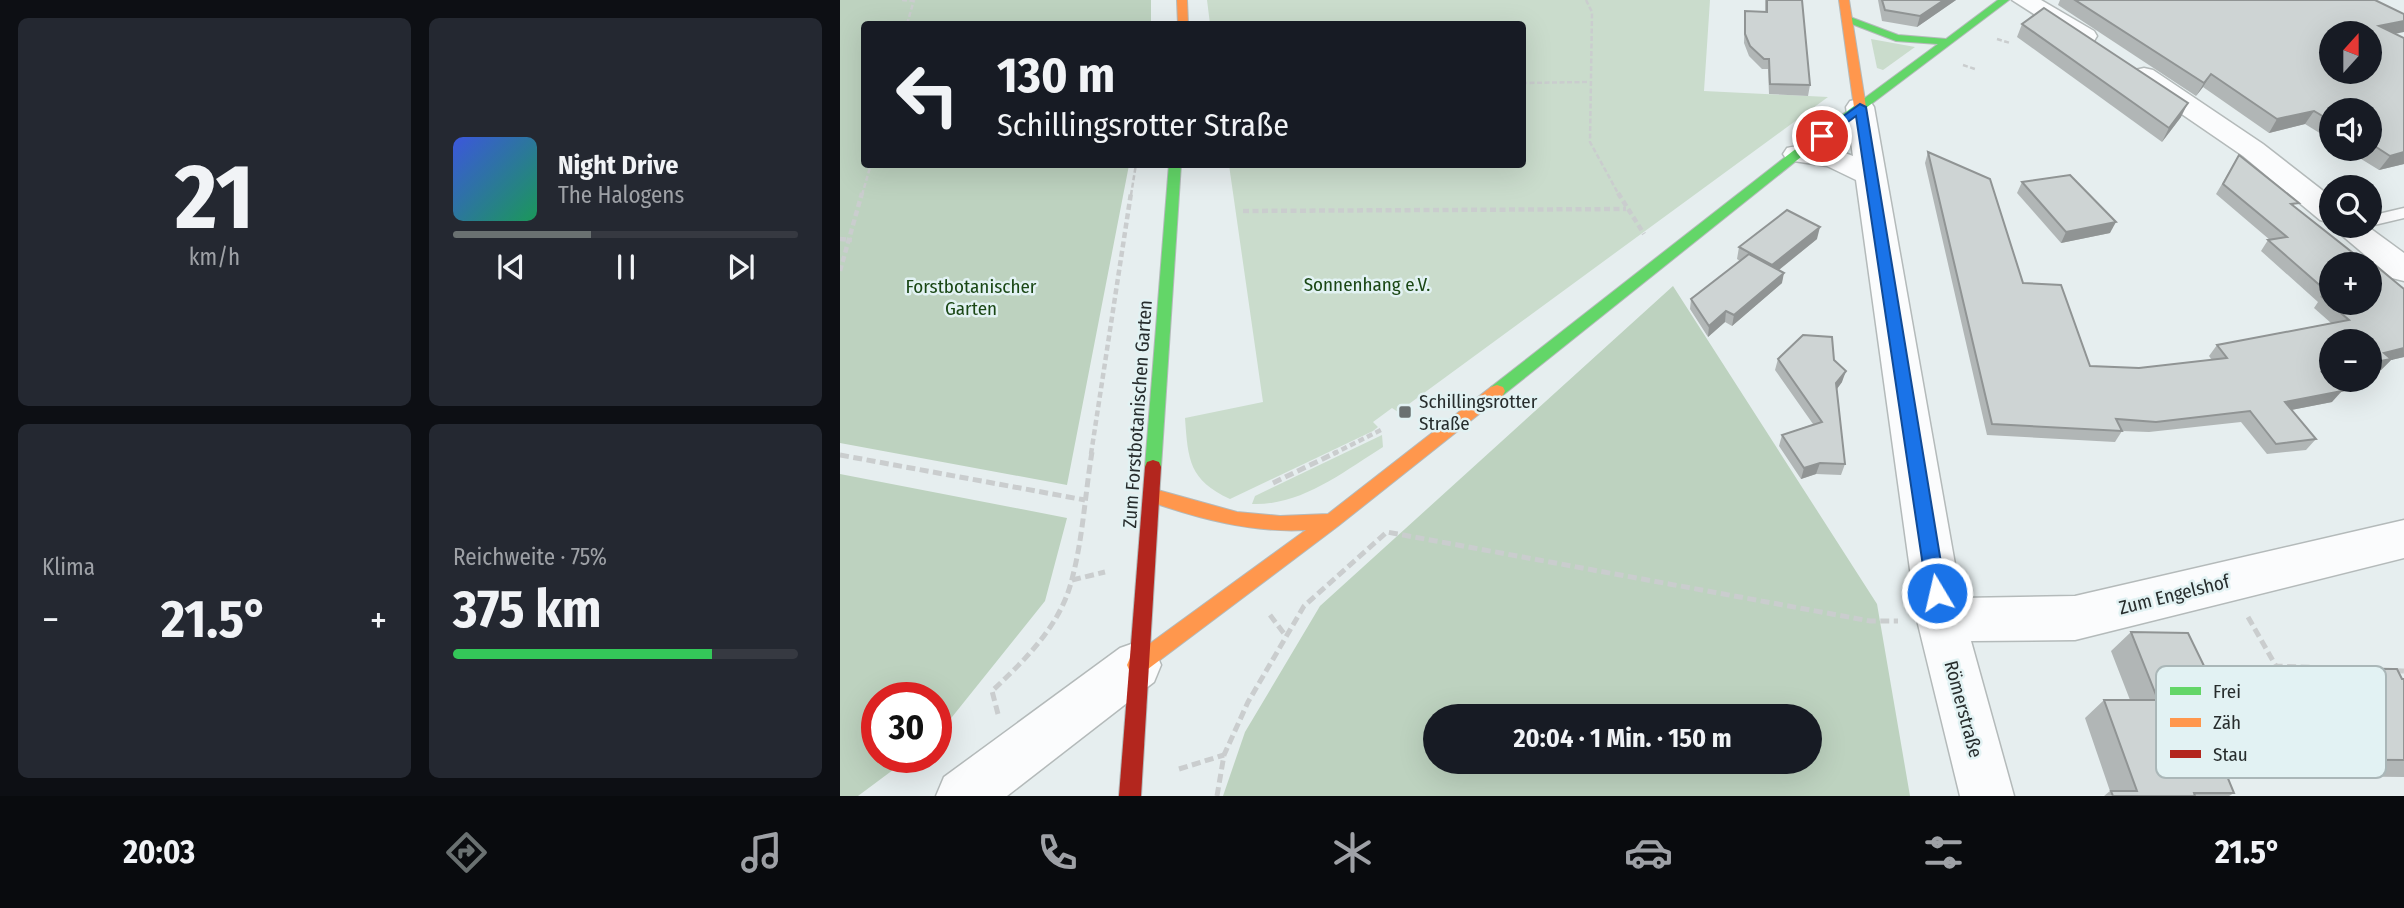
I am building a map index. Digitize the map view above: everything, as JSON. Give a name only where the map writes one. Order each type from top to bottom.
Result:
[{"type":"street","points":[[1182,0],[1183,21]]},
{"type":"street","name":"Römerstraße","points":[[1844,0],[1941,620],[1987,796]]},
{"type":"street","points":[[963,796],[1332,521],[1661,259],[2004,0]]},
{"type":"street","points":[[2024,0],[2053,14],[2252,150],[2319,203]]},
{"type":"street","points":[[1847,19],[1887,36],[1918,42],[1949,42]]},
{"type":"street","points":[[1797,154],[1833,159],[1871,175]]},
{"type":"street","name":"Zum Forstbotanischen Garten","points":[[1130,796],[1137,666],[1154,496],[1175,168]]},
{"type":"street","points":[[2363,238],[2404,270]]},
{"type":"street","points":[[1154,496],[1226,517],[1280,524],[1332,521]]},
{"type":"street","name":"Zum Engelshof","points":[[1941,620],[2075,618],[2221,583],[2398,547]]},
{"type":"lane","points":[[2382,218],[2404,213]]},
{"type":"path","points":[[902,0],[914,0],[909,21]]},
{"type":"path","points":[[1586,0],[1592,12],[1590,142],[1626,209],[1661,259]]},
{"type":"path","points":[[1526,83],[1589,82]]},
{"type":"path","points":[[840,271],[852,240],[870,168]]},
{"type":"path","points":[[992,691],[1028,658],[1058,618],[1072,580],[1135,168]]},
{"type":"path","points":[[1243,211],[1626,209]]},
{"type":"path","points":[[840,239],[852,240]]},
{"type":"path","points":[[1226,517],[1242,499],[1381,430]]},
{"type":"path","points":[[840,455],[1085,500]]},
{"type":"path","points":[[1217,796],[1224,755],[1243,713],[1304,606],[1387,532],[1870,621],[1941,620]]},
{"type":"path","points":[[2221,583],[2256,627],[2276,666]]},
{"type":"path","points":[[2386,670],[2404,671]]},
{"type":"green space","name":"Forstbotanischer Garten","points":[[840,0],[1151,0],[1151,21],[861,21],[861,168],[1128,168],[1067,485],[840,443]]},
{"type":"green space","name":"Sonnenhang e.V.","points":[[1207,0],[1710,0],[1704,91],[1828,97],[1398,412],[1392,408],[1373,422],[1378,427],[1373,431],[1230,499],[1206,484],[1193,467],[1185,418],[1263,402],[1229,168],[1526,168],[1526,21],[1210,21]]},
{"type":"green space","points":[[1871,39],[1915,47],[1883,70],[1877,68]]},
{"type":"green space","points":[[1673,286],[1877,604],[1910,796],[1223,796],[1245,732],[1320,606]]},
{"type":"green space","points":[[1382,435],[1383,447],[1321,486],[1288,499],[1252,504],[1255,496]]},
{"type":"green space","points":[[840,474],[1067,518],[1045,601],[952,717],[952,682],[861,682],[861,773],[889,773],[858,796],[840,796]]},
{"type":"building","points":[[1767,0],[1802,0],[1810,85],[1770,84],[1769,59],[1764,59],[1750,46],[1745,34],[1745,11],[1767,12]]},
{"type":"building","points":[[1882,0],[1944,0],[1920,16],[1885,10]]},
{"type":"building","points":[[2075,0],[2375,0],[2404,14],[2404,21],[2382,25],[2382,21],[2319,21],[2319,84],[2382,84],[2382,27],[2404,38],[2404,152],[2390,156],[2382,151],[2382,98],[2319,98],[2319,114],[2314,111],[2277,119],[2211,74],[2204,83]]},
{"type":"building","points":[[2044,8],[2188,103],[2169,128],[2022,24]]},
{"type":"building","points":[[1928,152],[1990,179],[2023,283],[2061,285],[2090,366],[2139,368],[2227,358],[2217,345],[2349,320],[2343,315],[2382,315],[2382,271],[2404,289],[2404,348],[2384,353],[2391,359],[2382,361],[2382,329],[2319,329],[2319,392],[2337,392],[2285,402],[2316,439],[2276,444],[2250,411],[2156,422],[2116,419],[2122,431],[1992,424]]},
{"type":"building","points":[[2239,155],[2299,203],[2291,204],[2319,226],[2319,238],[2334,238],[2352,252],[2319,252],[2319,285],[2268,240],[2287,237],[2223,184]]},
{"type":"building","points":[[2070,175],[2116,222],[2066,232],[2022,182]]},
{"type":"building","points":[[1787,210],[1820,227],[1772,265],[1739,247]]},
{"type":"building","points":[[1749,254],[1784,273],[1734,315],[1726,311],[1709,326],[1691,299]]},
{"type":"building","points":[[1803,335],[1832,337],[1834,360],[1846,371],[1836,383],[1845,464],[1820,463],[1804,468],[1782,435],[1822,422],[1778,359]]},
{"type":"building","points":[[2131,632],[2188,633],[2204,666],[2156,666],[2156,695]]},
{"type":"building","points":[[2386,669],[2397,669],[2404,679],[2404,760],[2386,760]]},
{"type":"building","points":[[2104,700],[2156,700],[2156,778],[2228,778],[2234,793],[2113,796],[2111,791],[2137,791]]},
{"type":"traffic: fast","points":[[1497,391],[1797,154],[2004,0]]},
{"type":"traffic: fast","points":[[1847,19],[1896,38],[1949,42]]},
{"type":"traffic: fast","points":[[1153,467],[1175,168]]},
{"type":"traffic: slow","points":[[1182,0],[1183,21]]},
{"type":"traffic: slow","points":[[1844,0],[1860,107]]},
{"type":"traffic: slow","points":[[1137,665],[1332,521],[1497,391]]},
{"type":"traffic: slow","points":[[1154,496],[1237,520],[1280,524],[1332,521]]},
{"type":"traffic: jam","points":[[1130,796],[1153,467]]},
{"type":"place","name":"Schillingsrotter Straße","points":[[1405,412]]},
{"type":"route","points":[[1822,136],[1860,107],[1937,593]]}]
